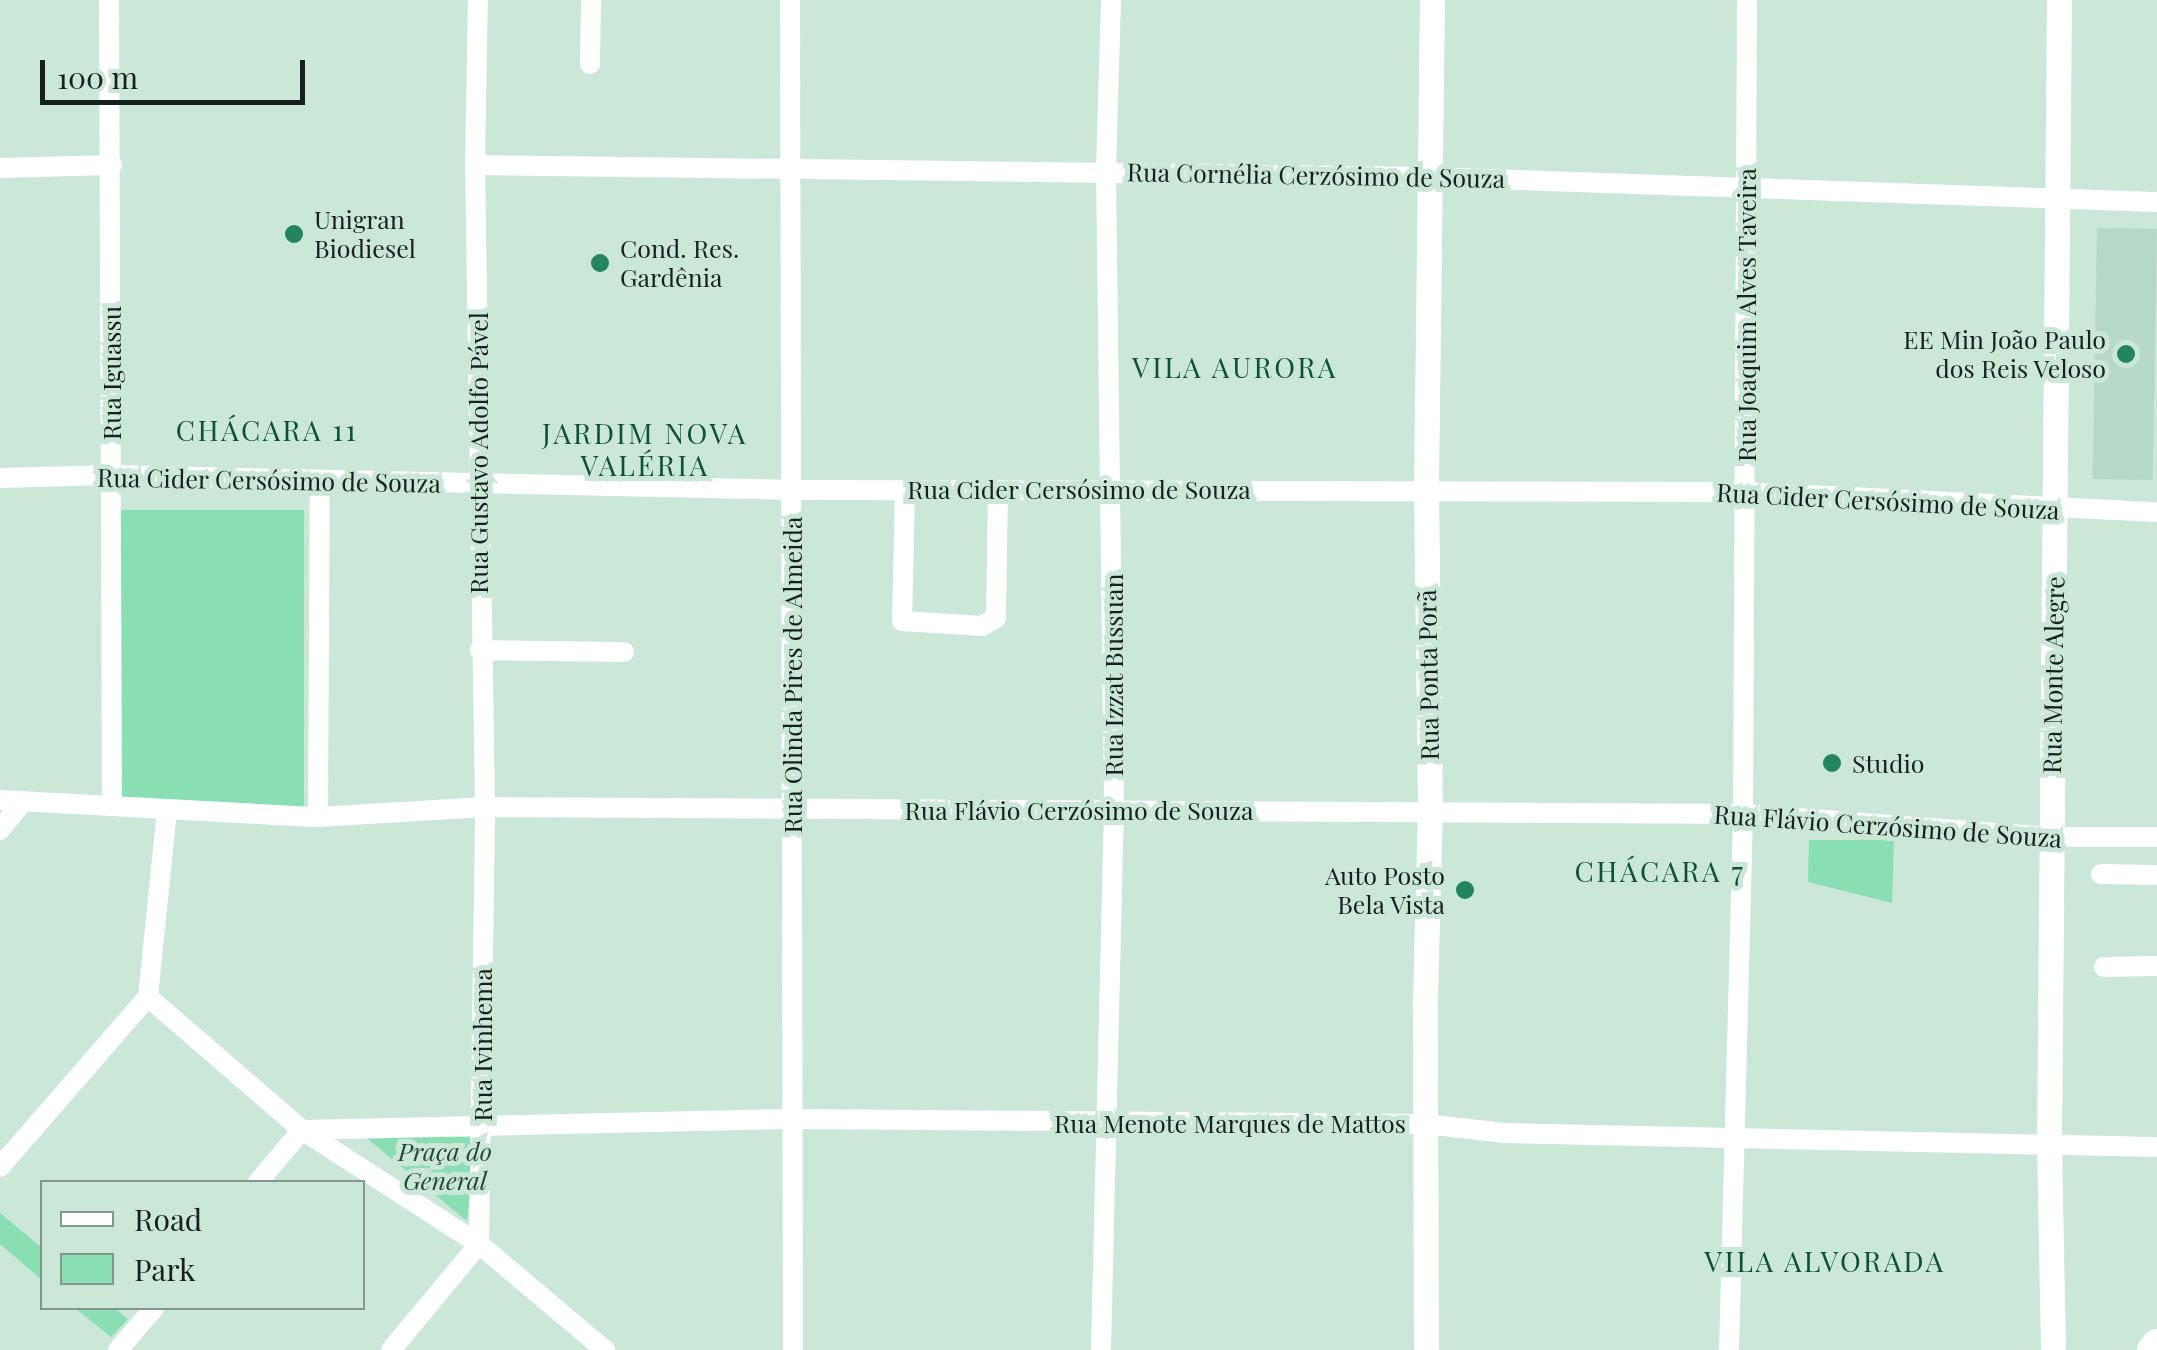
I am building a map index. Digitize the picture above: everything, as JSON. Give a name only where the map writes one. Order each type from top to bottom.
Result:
[{"type":"main road","points":[[2152,1350],[2157,1344]]},
{"type":"street","name":"Rua Iguassu","points":[[109,0],[112,806]]},
{"type":"street","name":"Rua Gustavo Adolfo Pável","points":[[478,0],[475,165],[485,807],[480,906]]},
{"type":"street","points":[[590,64],[591,0]]},
{"type":"street","name":"Rua Olinda Pires de Almeida","points":[[790,0],[793,1350]]},
{"type":"street","name":"Rua Izzat Bussuan","points":[[1101,1350],[1114,808],[1106,170],[1111,0]]},
{"type":"street","name":"Rua Ponta Porã","points":[[1426,1350],[1430,812],[1426,489],[1432,0]]},
{"type":"street","name":"Rua Joaquim Alves Taveira","points":[[1729,1350],[1743,814],[1747,0]]},
{"type":"street","name":"Rua Monte Alegre","points":[[2052,1350],[2049,1147],[2059,0]]},
{"type":"street","points":[[0,168],[112,165]]},
{"type":"street","name":"Rua Cornélia Cerzósimo de Souza","points":[[475,165],[1430,177],[2157,202]]},
{"type":"street","name":"Rua Cider Cersósimo de Souza","points":[[0,478],[111,476],[793,490],[1745,492],[2157,512]]},
{"type":"street","points":[[318,816],[320,480]]},
{"type":"street","points":[[905,490],[902,620],[982,626],[996,618],[998,490]]},
{"type":"street","points":[[480,650],[624,652]]},
{"type":"street","name":"Rua Flávio Cerzósimo de Souza","points":[[0,800],[318,816],[485,807],[1743,814],[2051,837],[2157,837]]},
{"type":"street","points":[[0,830],[22,803]]},
{"type":"street","points":[[0,1167],[148,997],[167,809]]},
{"type":"street","points":[[2101,874],[2157,876]]},
{"type":"street","name":"Rua Ivinhema","points":[[478,1244],[483,1128],[480,906]]},
{"type":"street","points":[[2104,967],[2157,966]]},
{"type":"street","points":[[148,997],[302,1130],[478,1244],[605,1350]]},
{"type":"street","name":"Rua Menote Marques de Mattos","points":[[302,1130],[791,1119],[1426,1124],[1504,1134],[2157,1147]]},
{"type":"street","points":[[260,1180],[302,1130]]},
{"type":"street","points":[[390,1350],[478,1244]]},
{"type":"street","points":[[118,1350],[152,1310]]},
{"type":"shaded area","name":"EE Min João Paulo dos Reis Veloso","points":[[2097,228],[2157,229],[2153,480],[2093,479]]},
{"type":"green space","points":[[119,510],[304,510],[304,810],[119,810]]},
{"type":"green space","points":[[1809,840],[1894,840],[1892,903],[1808,882]]},
{"type":"green space","name":"Praça do General","points":[[364,1136],[475,1137],[467,1221]]},
{"type":"green space","points":[[0,1213],[40,1246],[40,1278],[0,1244]]},
{"type":"green space","points":[[77,1310],[117,1310],[128,1319],[111,1337]]},
{"type":"place","name":"Unigran Biodiesel","points":[[294,234]]},
{"type":"place","name":"Cond. Res. Gardênia","points":[[600,263]]},
{"type":"place","name":"EE Min João Paulo dos Reis Veloso","points":[[2126,354]]},
{"type":"place","name":"Studio","points":[[1832,763]]},
{"type":"place","name":"Auto Posto Bela Vista","points":[[1465,890]]},
{"type":"district","name":"VILA AURORA","points":[[1235,367]]},
{"type":"district","name":"CHÁCARA 11","points":[[267,430]]},
{"type":"district","name":"JARDIM NOVA VALÉRIA","points":[[645,449]]},
{"type":"district","name":"CHÁCARA 7","points":[[1660,871]]},
{"type":"district","name":"VILA ALVORADA","points":[[1825,1261]]}]
